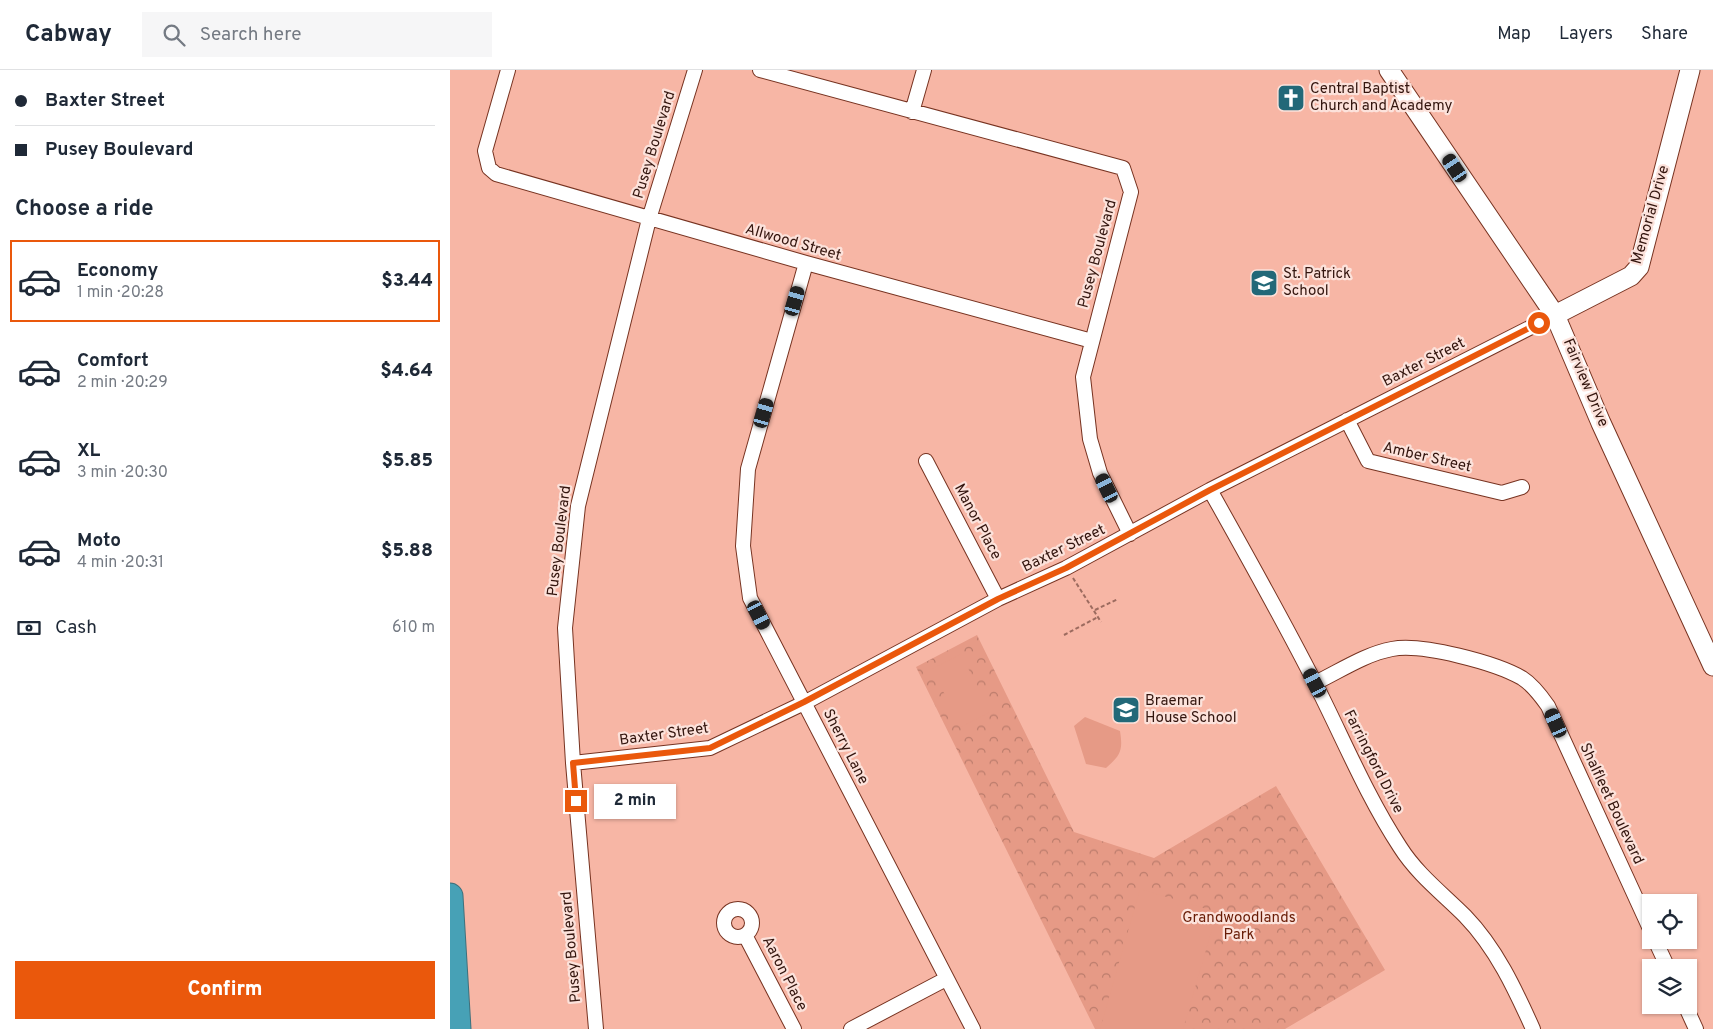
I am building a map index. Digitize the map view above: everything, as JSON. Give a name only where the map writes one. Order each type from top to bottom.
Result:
[{"type":"highway","points":[[450,896],[458,1029]]},
{"type":"main road","name":"Fairview Drive","points":[[1389,70],[1555,314],[1601,423],[1713,666]]},
{"type":"main road","name":"Memorial Drive","points":[[1555,314],[1631,276],[1639,267],[1690,70]]},
{"type":"street","name":"Allwood Street","points":[[508,70],[485,151],[489,168],[496,174],[806,263],[1092,341]]},
{"type":"street","name":"Pusey Boulevard","points":[[596,1029],[573,763],[566,628],[578,506],[649,219],[695,70]]},
{"type":"street","name":"Pusey Boulevard","points":[[760,70],[1123,168],[1131,192],[1083,377],[1090,439],[1100,473],[1130,534]]},
{"type":"street","points":[[912,112],[924,70]]},
{"type":"street","name":"Sherry Lane","points":[[806,263],[748,469],[743,546],[750,598],[972,1029]]},
{"type":"street","name":"Baxter Street","points":[[573,763],[710,748],[804,702],[998,599],[1066,568],[1210,490],[1555,314]]},
{"type":"street","name":"Amber Street","points":[[1347,420],[1368,461],[1502,493],[1522,487]]},
{"type":"street","name":"Manor Place","points":[[926,461],[998,599]]},
{"type":"street","name":"Farringford Drive","points":[[1210,490],[1315,683],[1375,807],[1401,850],[1488,944],[1505,971],[1533,1029]]},
{"type":"street","name":"Shalfleet Boulevard","points":[[1315,683],[1372,654],[1393,649],[1416,648],[1437,651],[1501,669],[1523,678],[1537,690],[1548,706],[1642,911]]},
{"type":"street","name":"Aaron Place","points":[[745,935],[794,1029]]},
{"type":"street","points":[[851,1029],[946,979]]},
{"type":"street","points":[[1689,1014],[1696,1029]]},
{"type":"path","points":[[1066,568],[1101,622]]},
{"type":"path","points":[[1095,610],[1118,598]]},
{"type":"path","points":[[1064,635],[1098,617]]},
{"type":"green space","name":"Grandwoodlands Park","points":[[977,635],[1074,832],[1154,858],[1276,786],[1385,970],[1285,1029],[1095,1029],[916,667]]},
{"type":"green space","points":[[961,654],[990,712],[961,727],[932,669]]},
{"type":"green space","points":[[1085,717],[1120,731],[1120,752],[1106,768],[1086,764],[1074,726]]},
{"type":"green space","points":[[1140,889],[1217,912],[1183,1029],[1100,1029]]},
{"type":"place","name":"Central Baptist Church and Academy","points":[[1291,98]]},
{"type":"place","name":"St. Patrick School","points":[[1264,283]]},
{"type":"place","name":"Braemar House School","points":[[1126,710]]},
{"type":"route","points":[[576,801],[573,763],[710,748],[804,702],[1009,593],[1066,568],[1210,490],[1539,323]]}]
